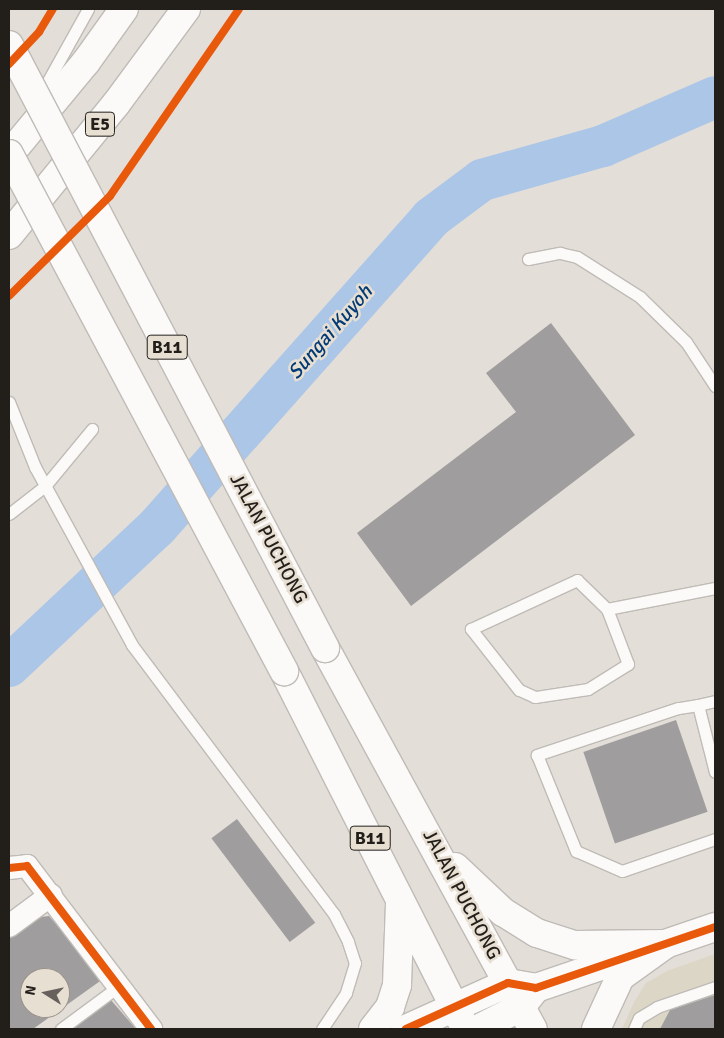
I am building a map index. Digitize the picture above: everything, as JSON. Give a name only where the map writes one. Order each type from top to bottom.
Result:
[{"type":"main road","name":"E5","points":[[9,153],[86,62],[124,9]]},
{"type":"main road","name":"E5","points":[[9,234],[116,104],[186,9]]},
{"type":"main road","name":"JALAN PUCHONG","points":[[9,45],[325,648],[508,983],[530,1008]]},
{"type":"main road","name":"B11","points":[[9,153],[284,671],[460,1018]]},
{"type":"main road","points":[[437,850],[503,912],[536,933],[575,945],[666,944]]},
{"type":"main road","points":[[373,1029],[390,1007],[397,985],[400,899]]},
{"type":"main road","points":[[478,1029],[530,1008],[666,944],[715,927]]},
{"type":"main road","points":[[596,1029],[620,977],[666,944]]},
{"type":"main road","points":[[406,1029],[460,1018],[508,983]]},
{"type":"street","points":[[9,868],[27,866],[51,894],[151,1029]]},
{"type":"street","points":[[9,926],[51,894]]},
{"type":"lane","points":[[9,153],[88,9]]},
{"type":"lane","points":[[528,259],[560,252],[577,257],[640,297],[686,342],[715,386]]},
{"type":"lane","points":[[9,402],[45,486],[132,645],[213,750],[334,914],[348,942],[355,963],[346,993],[322,1029]]},
{"type":"lane","points":[[9,514],[45,486],[92,429]]},
{"type":"lane","points":[[577,580],[607,609],[628,664],[588,689],[535,697],[520,690],[472,629],[577,580]]},
{"type":"lane","points":[[607,609],[715,588]]},
{"type":"lane","points":[[715,701],[678,708],[537,755],[576,851],[622,871],[715,839]]},
{"type":"lane","points":[[698,705],[715,772]]},
{"type":"lane","points":[[60,1029],[119,986]]},
{"type":"lane","points":[[634,1029],[639,1018],[657,1007],[715,987]]},
{"type":"shaded area","points":[[715,954],[715,1029],[622,1029],[634,1002],[646,983],[667,971]]},
{"type":"building","points":[[551,323],[635,435],[411,606],[357,533],[516,412],[486,373]]},
{"type":"building","points":[[676,720],[708,812],[615,844],[583,752]]},
{"type":"building","points":[[237,819],[315,923],[290,942],[211,838]]},
{"type":"building","points":[[49,916],[103,979],[70,1003],[70,968],[20,968],[20,1018],[48,1018],[33,1029],[9,1029],[9,936],[32,918]]},
{"type":"building","points":[[715,995],[715,1029],[660,1029],[670,1010]]},
{"type":"building","points":[[110,999],[136,1029],[68,1029]]},
{"type":"waterway","name":"Sungai Kuyoh","points":[[9,666],[157,527],[431,218],[482,180],[603,146],[715,97]]},
{"type":"cycle path","points":[[9,64],[39,32],[53,9]]},
{"type":"cycle path","points":[[9,296],[110,196],[239,9]]},
{"type":"cycle path","points":[[9,868],[27,866],[151,1029]]},
{"type":"cycle path","points":[[406,1029],[508,983],[536,988],[715,927]]}]
